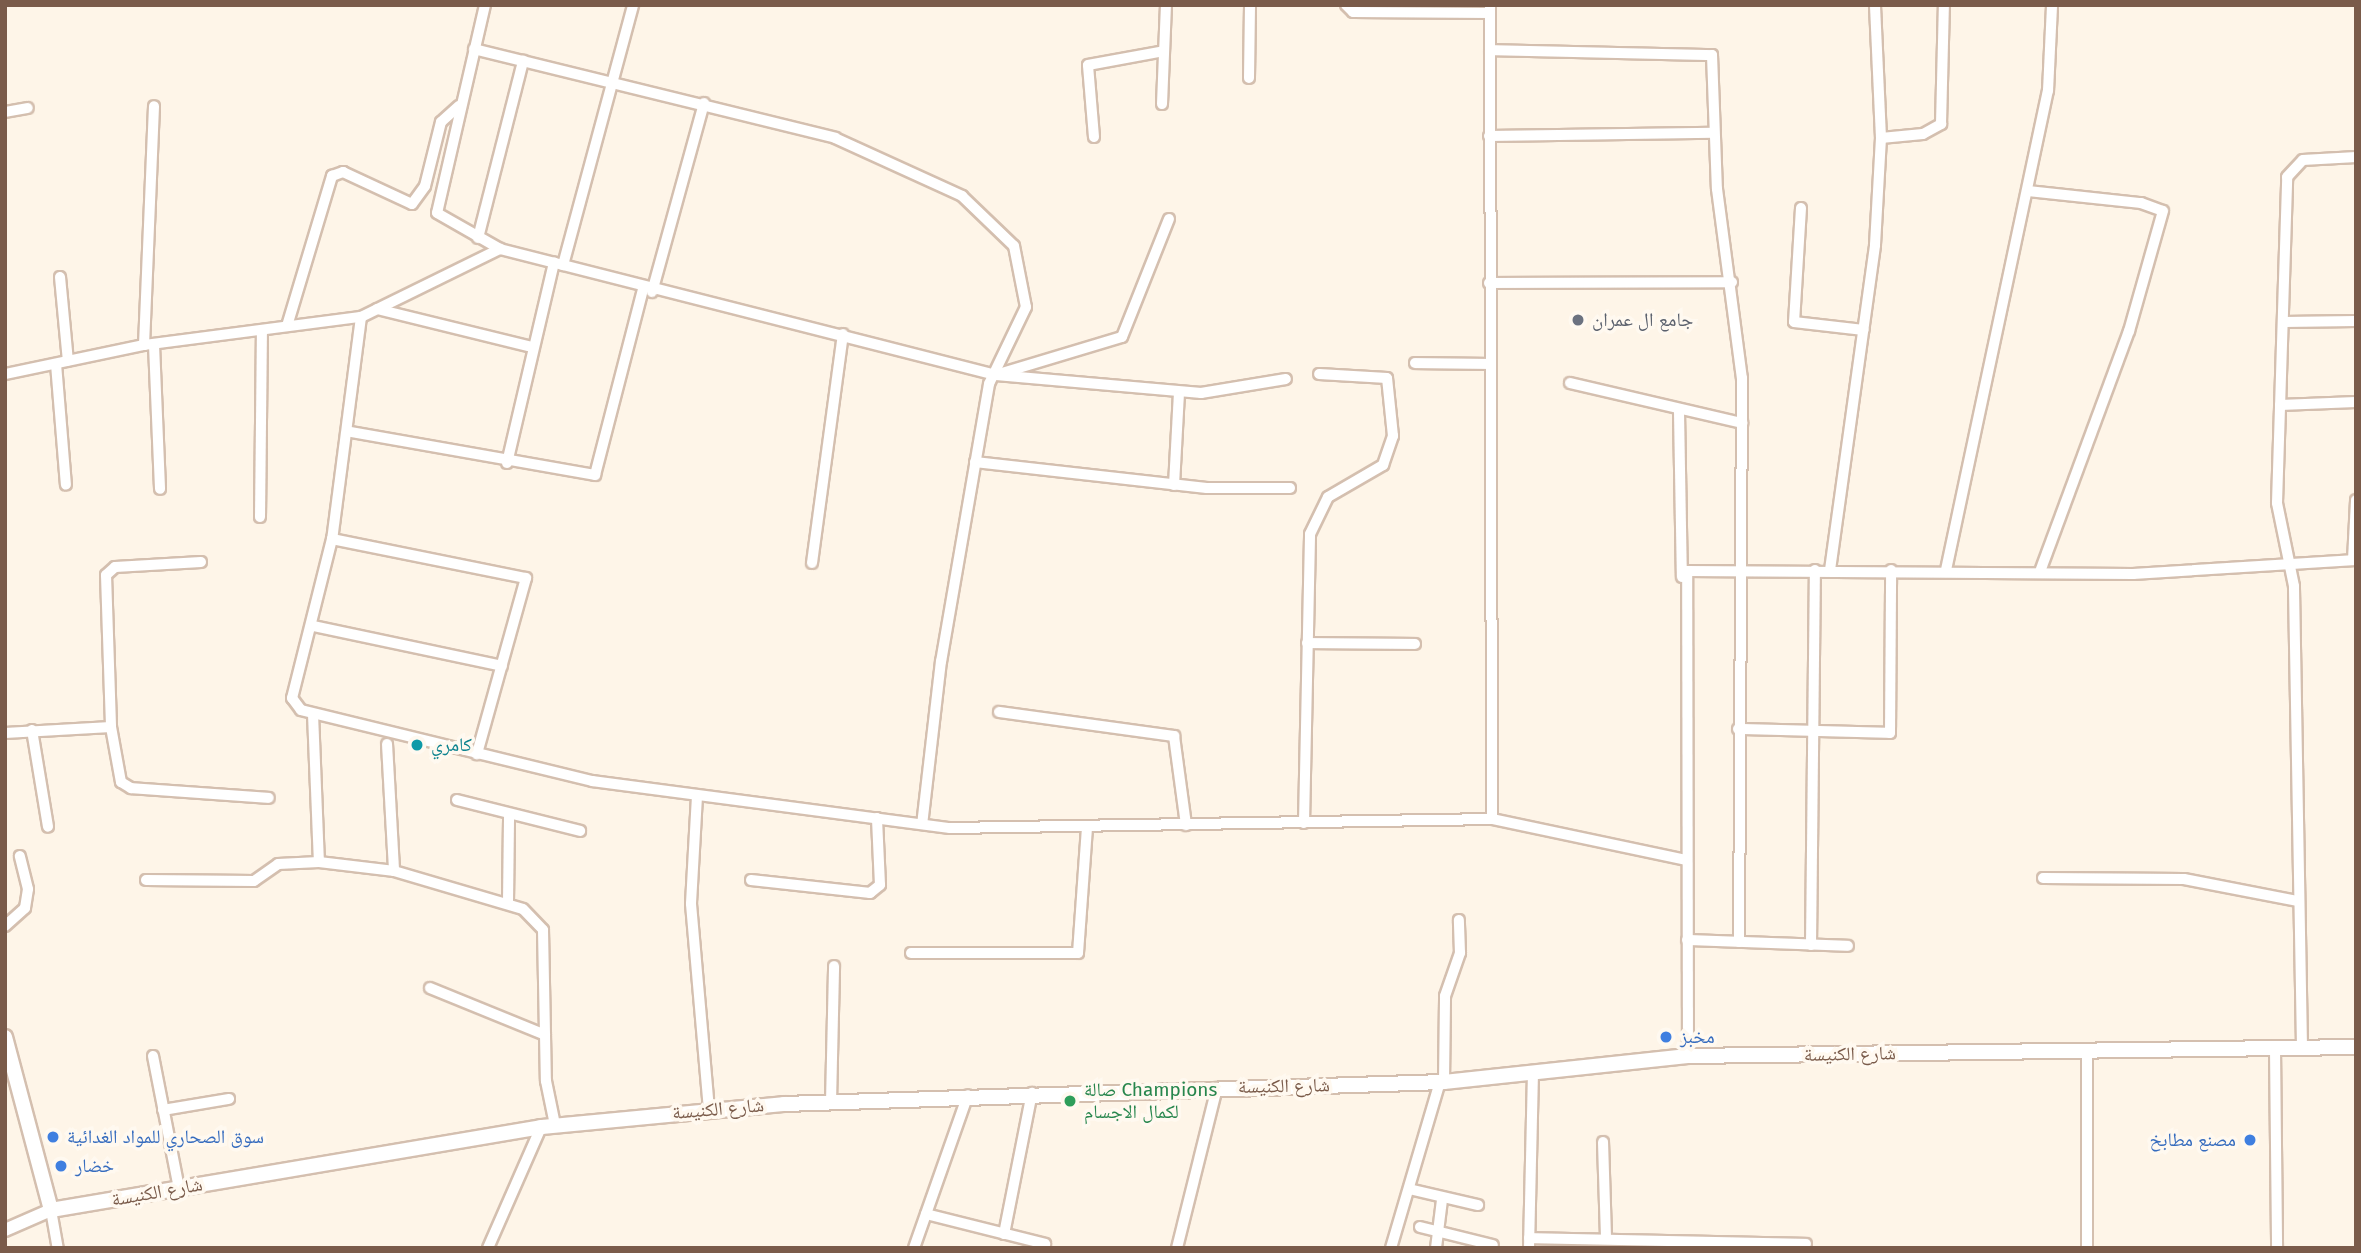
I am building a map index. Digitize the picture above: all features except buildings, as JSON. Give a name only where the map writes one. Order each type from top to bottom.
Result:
[{"type":"main road","points":[[5,1037],[51,1210]]},
{"type":"main road","name":"شارع الكنيسة","points":[[51,1210],[548,1126],[709,1110],[968,1095],[1442,1082],[1533,1075],[1688,1056],[2356,1047]]},
{"type":"street","points":[[485,5],[437,213],[500,249],[648,291],[843,334],[993,374],[1179,393],[1286,379]]},
{"type":"street","points":[[507,463],[533,347],[613,81],[633,5]]},
{"type":"street","points":[[1162,104],[1166,5]]},
{"type":"street","points":[[1249,78],[1250,5]]},
{"type":"street","points":[[1346,5],[1353,12],[1490,9],[1488,364],[1492,819]]},
{"type":"street","points":[[1830,570],[1864,330],[1881,138],[1875,5]]},
{"type":"street","points":[[1881,138],[1923,134],[1941,124],[1944,5]]},
{"type":"street","points":[[1946,570],[2048,91],[2052,5]]},
{"type":"street","points":[[474,49],[704,103],[835,138],[978,209],[1014,246],[1025,291],[1020,326],[993,374],[975,462],[922,824]]},
{"type":"street","points":[[1490,50],[1708,51],[1714,133],[1732,282],[1742,423],[1737,571],[1739,942]]},
{"type":"street","points":[[1094,137],[1088,65],[1164,51]]},
{"type":"street","points":[[478,238],[523,61]]},
{"type":"street","points":[[351,432],[587,479],[600,470],[648,291],[704,103]]},
{"type":"street","points":[[154,106],[149,345],[160,489]]},
{"type":"street","points":[[287,326],[332,176],[343,172],[412,204],[425,186],[440,122],[460,106]]},
{"type":"street","points":[[5,112],[28,108]]},
{"type":"street","points":[[1489,136],[1714,133]]},
{"type":"street","points":[[2302,1047],[2289,564],[2277,503],[2287,177],[2303,160],[2356,156]]},
{"type":"street","points":[[2028,191],[2141,203],[2163,211],[2129,331],[2040,572]]},
{"type":"street","points":[[1801,208],[1794,322],[1864,330]]},
{"type":"street","points":[[993,374],[1122,337],[1169,219]]},
{"type":"street","points":[[5,374],[149,345],[361,317],[500,249]]},
{"type":"street","points":[[60,277],[68,361]]},
{"type":"street","points":[[1489,283],[1732,282]]},
{"type":"street","points":[[377,310],[533,347]]},
{"type":"street","points":[[361,317],[351,432],[332,539],[313,626],[292,698],[313,714],[477,754],[697,796],[922,824],[1087,827],[1492,819],[1687,860]]},
{"type":"street","points":[[2284,322],[2356,321]]},
{"type":"street","points":[[260,517],[262,330]]},
{"type":"street","points":[[812,563],[843,334]]},
{"type":"street","points":[[1415,363],[1488,364]]},
{"type":"street","points":[[56,364],[66,485]]},
{"type":"street","points":[[1304,823],[1310,534],[1328,498],[1384,465],[1393,436],[1387,378],[1319,374]]},
{"type":"street","points":[[1570,383],[1679,412],[1742,423]]},
{"type":"street","points":[[1174,485],[1179,393]]},
{"type":"street","points":[[2280,405],[2356,402]]},
{"type":"street","points":[[1679,412],[1688,1056]]},
{"type":"street","points":[[975,462],[1174,485],[1290,488]]},
{"type":"street","points":[[1682,578],[1687,571],[2241,571],[2289,564],[2354,560],[2356,500]]},
{"type":"street","points":[[332,539],[526,578],[477,754]]},
{"type":"street","points":[[201,562],[115,567],[106,575],[111,727],[124,786],[269,798]]},
{"type":"street","points":[[1811,945],[1815,570]]},
{"type":"street","points":[[1738,729],[1814,733],[1893,729],[1891,570]]},
{"type":"street","points":[[313,626],[502,666]]},
{"type":"street","points":[[1307,643],[1415,644]]},
{"type":"street","points":[[999,712],[1174,736],[1186,825]]},
{"type":"street","points":[[313,714],[319,862]]},
{"type":"street","points":[[5,733],[111,727]]},
{"type":"street","points":[[32,730],[48,827]]},
{"type":"street","points":[[387,744],[394,871]]},
{"type":"street","points":[[697,796],[691,904],[709,1110]]},
{"type":"street","points":[[457,800],[580,831]]},
{"type":"street","points":[[508,902],[509,814]]},
{"type":"street","points":[[751,880],[877,890],[877,818]]},
{"type":"street","points":[[911,953],[1078,953],[1087,827]]},
{"type":"street","points":[[5,926],[25,908],[28,889],[20,856]]},
{"type":"street","points":[[146,880],[254,881],[278,864],[319,862],[394,871],[508,902],[541,926],[548,1126],[488,1248]]},
{"type":"street","points":[[2043,878],[2184,879],[2297,901]]},
{"type":"street","points":[[1391,1248],[1442,1082],[1445,996],[1460,953],[1459,920]]},
{"type":"street","points":[[1687,940],[1848,946]]},
{"type":"street","points":[[831,1102],[834,966]]},
{"type":"street","points":[[430,988],[545,1035]]},
{"type":"street","points":[[2275,1049],[2277,1248]]},
{"type":"street","points":[[2087,1052],[2087,1248]]},
{"type":"street","points":[[152,1056],[179,1188]]},
{"type":"street","points":[[1533,1075],[1529,1243],[1606,1238],[1689,1243],[1806,1244]]},
{"type":"street","points":[[1177,1248],[1217,1088]]},
{"type":"street","points":[[1004,1234],[1032,1093]]},
{"type":"street","points":[[914,1248],[968,1095]]},
{"type":"street","points":[[163,1110],[229,1099]]},
{"type":"street","points":[[1603,1142],[1606,1238]]},
{"type":"street","points":[[1409,1189],[1442,1200],[1478,1205]]},
{"type":"street","points":[[1436,1248],[1442,1200]]},
{"type":"street","points":[[5,1230],[51,1210],[58,1248]]},
{"type":"street","points":[[926,1214],[1045,1244]]},
{"type":"street","points":[[1420,1227],[1493,1245]]},
{"type":"place","name":"جامع ال عمران","points":[[1578,320]]},
{"type":"place","name":"كامري","points":[[417,745]]},
{"type":"place","name":"مخبز","points":[[1666,1037]]},
{"type":"place","name":"صالة Champions لكمال الاجسام","points":[[1070,1101]]},
{"type":"place","name":"سوق الصحاري للمواد الغدائية","points":[[53,1137]]},
{"type":"place","name":"مصنع مطابخ","points":[[2250,1140]]},
{"type":"place","name":"خضار","points":[[61,1166]]}]
